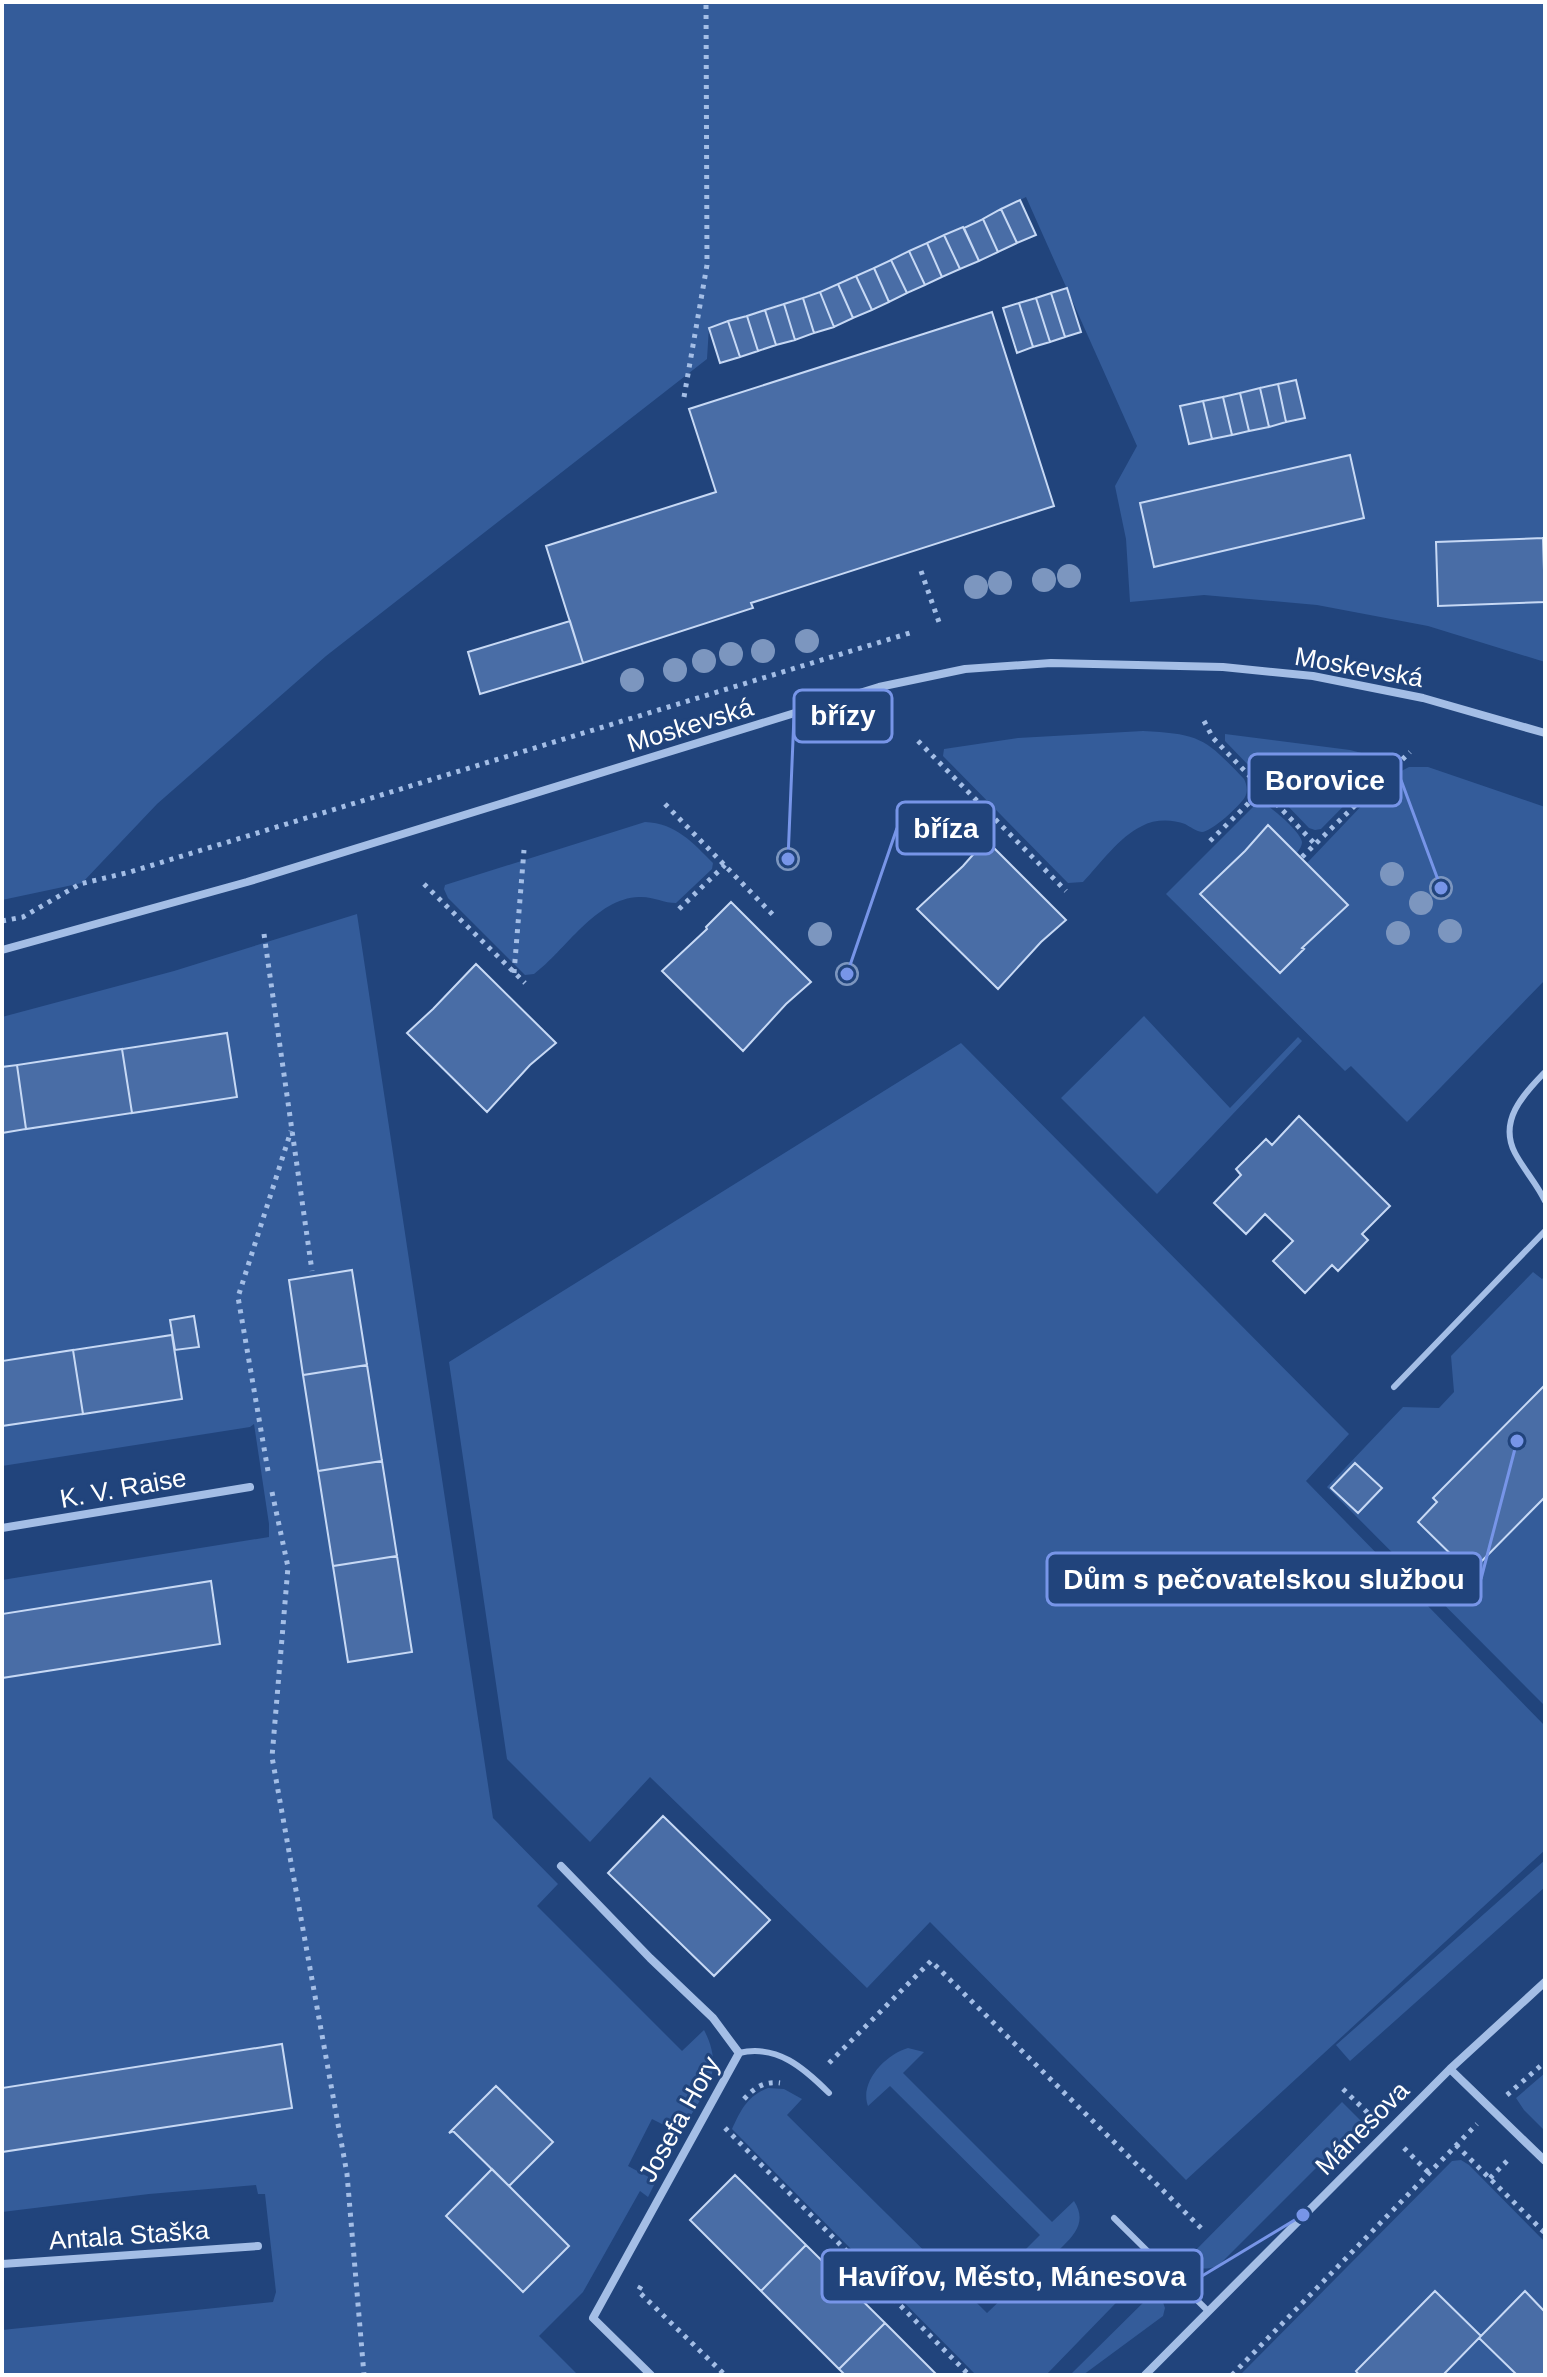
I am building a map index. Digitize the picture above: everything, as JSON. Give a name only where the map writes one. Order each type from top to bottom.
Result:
[{"type":"street","name":"Moskevská","points":[[2,950],[247,882],[879,687],[965,669],[1082,663],[1223,667],[1313,676],[1423,698],[1545,733]]},
{"type":"street","name":"K. V. Raise","points":[[2,1528],[250,1487]]},
{"type":"street","name":"Josefa Hory","points":[[561,1866],[713,2018],[739,2053],[593,2318],[651,2375]]},
{"type":"street","name":"Mánesova","points":[[1145,2375],[1450,2069],[1545,1982]]},
{"type":"street","points":[[1450,2069],[1545,2161]]},
{"type":"street","name":"Antala Staška","points":[[2,2264],[258,2246]]},
{"type":"lane","points":[[1545,1072],[1521,1097],[1513,1112],[1510,1129],[1513,1151],[1545,1201]]},
{"type":"lane","points":[[1394,1387],[1545,1231]]},
{"type":"lane","points":[[739,2053],[760,2051],[777,2054],[795,2062],[829,2093]]},
{"type":"lane","points":[[1114,2218],[1208,2311]]},
{"type":"path","points":[[684,397],[707,265],[706,2]]},
{"type":"path","points":[[921,571],[940,625]]},
{"type":"path","points":[[2,921],[23,917],[80,884],[130,872],[913,632]]},
{"type":"path","points":[[1204,721],[1213,738],[1315,844]]},
{"type":"path","points":[[918,741],[1066,891]]},
{"type":"path","points":[[1302,857],[1410,752]]},
{"type":"path","points":[[1210,841],[1262,790]]},
{"type":"path","points":[[665,804],[776,918]]},
{"type":"path","points":[[514,973],[524,850]]},
{"type":"path","points":[[679,909],[725,865]]},
{"type":"path","points":[[424,884],[525,983]]},
{"type":"path","points":[[264,934],[312,1271]]},
{"type":"path","points":[[291,1131],[238,1297],[254,1405],[288,1567],[272,1757],[347,2174],[364,2375]]},
{"type":"path","points":[[740,2103],[753,2090],[769,2082],[785,2084],[800,2091],[931,1961],[1203,2230]]},
{"type":"path","points":[[1232,2375],[1491,2109],[1545,2062]]},
{"type":"path","points":[[1538,2068],[1545,2074]]},
{"type":"path","points":[[707,2110],[969,2375]]},
{"type":"path","points":[[718,2142],[733,2116]]},
{"type":"path","points":[[1456,2145],[1545,2233]]},
{"type":"path","points":[[1490,2178],[1515,2153]]},
{"type":"path","points":[[645,2277],[638,2291],[725,2375]]},
{"type":"shaded area","points":[[2,2],[1545,2],[1545,662],[1428,626],[1317,605],[1204,595],[1130,602],[1126,539],[1115,486],[1137,446],[1026,197],[820,292],[709,327],[707,359],[326,656],[157,804],[82,883],[2,900]],"holes":[[[1295,380],[1304,418],[1189,444],[1181,406]]]},
{"type":"shaded area","points":[[1143,731],[1190,737],[1210,747],[1244,779],[1246,795],[1232,812],[1206,831],[1169,821],[1142,826],[1118,844],[1083,882],[1068,883],[943,756],[944,749],[1018,738]]},
{"type":"shaded area","points":[[1225,734],[1350,750],[1385,759],[1382,767],[1321,829],[1315,830],[1309,828],[1225,741]]},
{"type":"shaded area","points":[[1409,767],[1428,767],[1545,807],[1545,980],[1407,1122],[1351,1066],[1345,1071],[1166,894],[1253,807],[1265,804],[1297,833],[1302,843],[1297,853],[1268,825],[1200,894],[1280,973],[1348,905],[1307,863],[1388,778]]},
{"type":"shaded area","points":[[645,822],[666,826],[683,835],[713,863],[712,869],[676,903],[639,897],[609,906],[582,927],[534,974],[525,975],[448,898],[444,889],[445,885]]},
{"type":"shaded area","points":[[357,914],[493,1818],[558,1884],[537,1906],[682,2051],[704,2030],[713,2059],[712,2072],[703,2095],[680,2133],[652,2119],[628,2166],[656,2181],[648,2197],[640,2191],[583,2292],[539,2336],[578,2375],[2,2375],[2,2330],[273,2302],[276,2292],[265,2194],[258,2194],[256,2185],[2,2212],[2,1580],[269,1537],[269,1524],[254,1424],[2,1466],[2,1017],[174,971]]},
{"type":"shaded area","points":[[1144,1016],[1230,1108],[1298,1037],[1302,1041],[1157,1194],[1061,1098]]},
{"type":"shaded area","points":[[961,1043],[1349,1434],[1306,1481],[1545,1726],[1545,1850],[1186,2180],[930,1922],[867,1988],[650,1777],[590,1842],[507,1759],[449,1362]]},
{"type":"shaded area","points":[[1533,1272],[1542,1279],[1545,1276],[1545,1706],[1327,1487],[1403,1407],[1439,1408],[1454,1392],[1451,1356]]},
{"type":"shaded area","points":[[1545,1860],[1545,1887],[1350,2061],[1336,2045]]},
{"type":"shaded area","points":[[908,2048],[924,2052],[903,2073],[1052,2222],[1074,2201],[1079,2214],[1076,2231],[1053,2255],[1037,2262],[1019,2256],[1040,2235],[890,2086],[868,2106],[867,2088],[876,2070],[891,2056]]},
{"type":"shaded area","points":[[1545,2073],[1545,2131],[1516,2098]]},
{"type":"shaded area","points":[[768,2088],[784,2089],[802,2099],[787,2115],[987,2313],[1010,2291],[1041,2297],[1060,2292],[1107,2257],[1129,2262],[1144,2274],[1046,2375],[976,2375],[732,2129],[750,2099]]},
{"type":"shaded area","points":[[1342,2102],[1362,2122],[1218,2266],[1201,2268],[1185,2261]]},
{"type":"shaded area","points":[[1461,2160],[1545,2242],[1545,2375],[1240,2375],[1452,2161]]},
{"type":"shaded area","points":[[1158,2288],[1165,2308],[1163,2316],[1083,2375],[1070,2375]]},
{"type":"building","points":[[1020,200],[1036,235],[1017,243],[1001,209]]},
{"type":"building","points":[[1001,209],[1017,243],[998,252],[983,219]]},
{"type":"building","points":[[983,219],[998,252],[979,261],[964,228]]},
{"type":"building","points":[[963,227],[979,261],[960,269],[944,235]]},
{"type":"building","points":[[944,235],[960,269],[942,277],[927,243]]},
{"type":"building","points":[[927,243],[942,277],[925,285],[909,251]]},
{"type":"building","points":[[909,251],[925,285],[907,293],[891,260]]},
{"type":"building","points":[[891,260],[907,293],[889,302],[874,268]]},
{"type":"building","points":[[874,268],[889,302],[872,310],[856,276]]},
{"type":"building","points":[[856,276],[872,310],[853,318],[838,284]]},
{"type":"building","points":[[838,284],[853,318],[834,327],[820,292]]},
{"type":"building","points":[[1067,288],[1081,332],[1065,337],[1051,293]]},
{"type":"building","points":[[820,292],[834,327],[814,333],[803,298]]},
{"type":"building","points":[[1051,293],[1065,337],[1050,342],[1036,298]]},
{"type":"building","points":[[803,298],[814,333],[795,340],[784,304]]},
{"type":"building","points":[[1036,298],[1050,342],[1033,347],[1019,303]]},
{"type":"building","points":[[1019,303],[1033,347],[1017,353],[1003,308]]},
{"type":"building","points":[[784,304],[795,340],[776,345],[765,310]]},
{"type":"building","points":[[765,310],[776,345],[758,351],[747,316]]},
{"type":"building","points":[[992,312],[1054,506],[751,603],[753,608],[583,663],[546,546],[716,492],[689,409]]},
{"type":"building","points":[[747,316],[758,351],[740,357],[728,321]]},
{"type":"building","points":[[728,321],[740,357],[720,363],[709,328]]},
{"type":"building","points":[[1296,380],[1305,418],[1286,422],[1278,384]]},
{"type":"building","points":[[1278,384],[1286,422],[1269,427],[1260,388]]},
{"type":"building","points":[[1260,388],[1269,427],[1249,431],[1240,393]]},
{"type":"building","points":[[1240,393],[1249,431],[1232,435],[1223,397]]},
{"type":"building","points":[[1223,397],[1232,435],[1212,439],[1203,401]]},
{"type":"building","points":[[1203,401],[1212,439],[1189,444],[1180,406]]},
{"type":"building","points":[[1350,455],[1364,518],[1154,567],[1140,503]]},
{"type":"building","points":[[1543,538],[1545,538],[1545,601]]},
{"type":"building","points":[[1543,538],[1545,602],[1438,606],[1436,542]]},
{"type":"building","points":[[570,621],[583,663],[480,694],[468,652]]},
{"type":"building","points":[[1268,825],[1348,905],[1280,973],[1200,894]]},
{"type":"building","points":[[986,840],[1066,920],[998,989],[917,909]]},
{"type":"building","points":[[731,902],[811,982],[743,1051],[662,971]]},
{"type":"building","points":[[476,964],[556,1043],[530,1065],[487,1112],[407,1033]]},
{"type":"building","points":[[227,1033],[237,1097],[132,1113],[122,1049]]},
{"type":"building","points":[[122,1049],[132,1113],[26,1129],[17,1065]]},
{"type":"building","points":[[17,1065],[26,1129],[2,1133],[2,1067]]},
{"type":"building","points":[[1299,1116],[1390,1206],[1362,1234],[1368,1240],[1338,1271],[1332,1265],[1305,1293],[1273,1261],[1293,1241],[1265,1214],[1246,1234],[1214,1203],[1241,1175],[1236,1169],[1266,1139],[1272,1145]]},
{"type":"building","points":[[352,1270],[367,1365],[303,1375],[289,1280]]},
{"type":"building","points":[[194,1316],[199,1347],[175,1350],[170,1320]]},
{"type":"building","points":[[172,1335],[182,1399],[83,1414],[73,1350]]},
{"type":"building","points":[[73,1350],[83,1414],[2,1426],[2,1361]]},
{"type":"building","points":[[367,1365],[382,1461],[318,1471],[303,1375]]},
{"type":"building","points":[[1545,1385],[1545,1497],[1470,1573],[1418,1522],[1437,1502],[1433,1498]]},
{"type":"building","points":[[382,1461],[397,1556],[333,1566],[318,1471]]},
{"type":"building","points":[[1355,1463],[1382,1488],[1358,1513],[1331,1488]]},
{"type":"building","points":[[397,1556],[412,1652],[348,1662],[333,1566]]},
{"type":"building","points":[[211,1581],[220,1644],[2,1678],[2,1614]]},
{"type":"building","points":[[663,1816],[770,1920],[714,1976],[608,1873]]},
{"type":"building","points":[[282,2044],[292,2108],[2,2152],[2,2088]]},
{"type":"building","points":[[496,2086],[553,2142],[509,2186],[453,2131],[449,2133]]},
{"type":"building","points":[[492,2169],[569,2246],[523,2292],[446,2216]]},
{"type":"building","points":[[735,2175],[806,2245],[761,2291],[690,2220]]},
{"type":"building","points":[[806,2245],[885,2323],[839,2369],[761,2291]]},
{"type":"building","points":[[1435,2291],[1481,2336],[1443,2375],[1359,2375],[1356,2371]]},
{"type":"building","points":[[1525,2291],[1545,2312],[1545,2375],[1517,2375],[1479,2338]]},
{"type":"building","points":[[885,2323],[937,2375],[845,2375],[839,2369]]},
{"type":"place","name":"břízy","points":[[788,859]]},
{"type":"place","name":"Borovice","points":[[1441,888]]},
{"type":"place","name":"bříza","points":[[847,974]]},
{"type":"place","name":"Dům s pečovatelskou službou","points":[[1517,1441]]},
{"type":"place","name":"Havířov, Město, Mánesova","points":[[1303,2215]]}]
